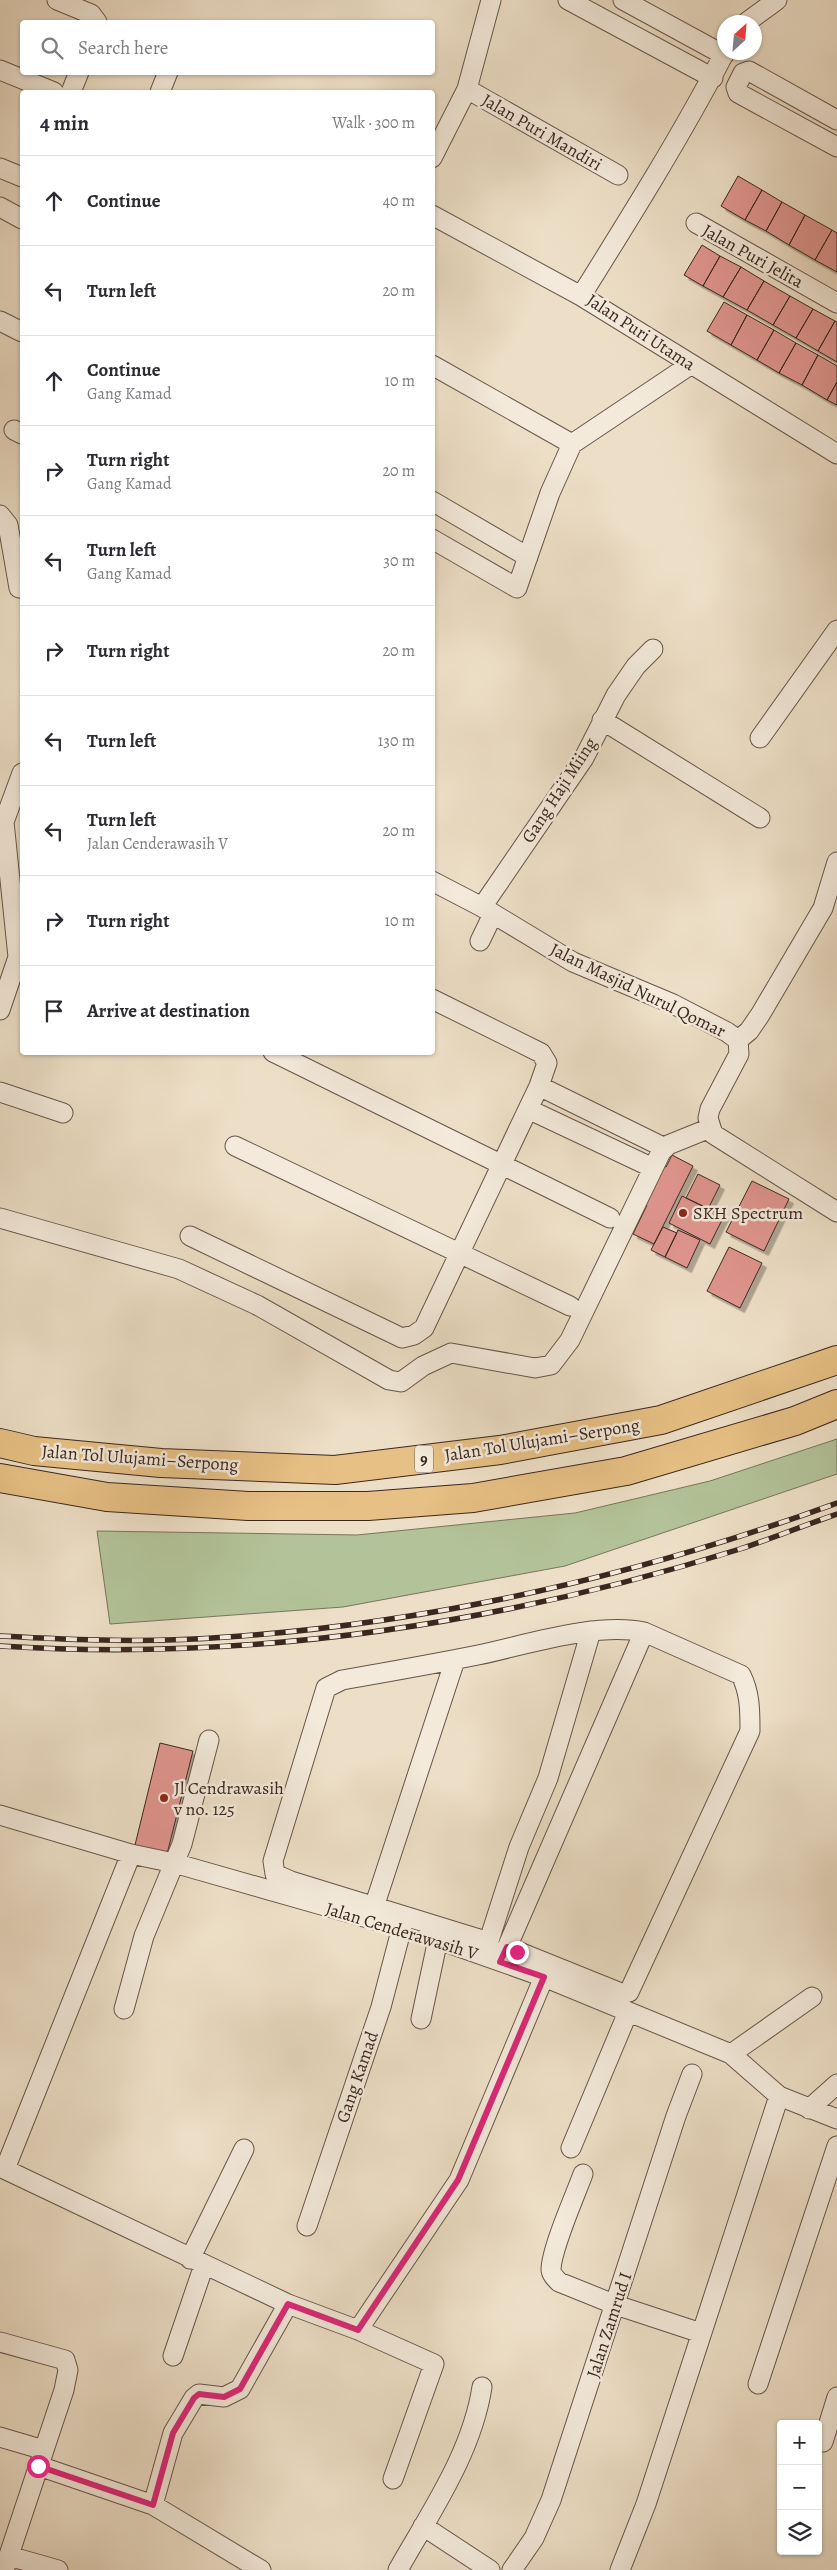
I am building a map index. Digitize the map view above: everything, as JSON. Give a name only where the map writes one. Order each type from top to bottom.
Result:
[{"type":"highway","name":"Jalan Tol Ulujami–Serpong","points":[[0,1443],[34,1451],[161,1463],[335,1470],[500,1450],[661,1420],[837,1360]]},
{"type":"highway","name":"Jalan Tol Ulujami–Serpong","points":[[0,1478],[106,1496],[248,1506],[368,1506],[473,1498],[626,1470],[795,1422],[837,1404]]},
{"type":"street","points":[[57,0],[91,14],[96,20]]},
{"type":"street","points":[[435,152],[466,88],[492,0]]},
{"type":"street","points":[[568,0],[713,78]]},
{"type":"street","points":[[623,0],[717,50]]},
{"type":"street","points":[[757,15],[777,0]]},
{"type":"street","name":"Jalan Puri Utama","points":[[722,60],[646,193],[580,296],[837,454]]},
{"type":"street","points":[[0,70],[49,90]]},
{"type":"street","points":[[837,120],[749,71],[743,73],[736,86],[738,93],[837,147]]},
{"type":"street","points":[[71,90],[77,75]]},
{"type":"street","points":[[161,90],[167,75]]},
{"type":"street","name":"Jalan Puri Mandiri","points":[[466,88],[618,175]]},
{"type":"street","points":[[0,168],[20,176]]},
{"type":"street","points":[[0,207],[20,218]]},
{"type":"street","points":[[435,217],[580,296]]},
{"type":"street","name":"Jalan Puri Jelita","points":[[696,223],[837,303]]},
{"type":"street","points":[[0,321],[20,331]]},
{"type":"street","points":[[435,541],[517,588],[550,493],[572,444],[690,365]]},
{"type":"street","points":[[435,367],[572,444]]},
{"type":"street","points":[[435,503],[528,557]]},
{"type":"street","points":[[0,514],[8,525],[18,588]]},
{"type":"street","points":[[760,738],[837,630]]},
{"type":"street","name":"Gang Haji Miing","points":[[480,941],[488,910],[584,758],[602,720],[636,666],[653,649]]},
{"type":"street","points":[[602,720],[760,818]]},
{"type":"street","points":[[0,1010],[18,957],[2,821],[20,778]]},
{"type":"street","points":[[837,862],[823,908],[760,1016],[749,1031],[738,1040],[739,1054],[710,1109],[710,1128],[713,1134],[837,1212]]},
{"type":"street","name":"Jalan Masjid Nurul Qomar","points":[[435,883],[488,910],[573,962],[673,1004],[728,1032],[738,1040]]},
{"type":"street","points":[[190,1236],[402,1338],[414,1335],[424,1328],[539,1086],[547,1063],[541,1053],[435,1000]]},
{"type":"street","points":[[279,1055],[610,1218]]},
{"type":"street","points":[[539,1086],[665,1148]]},
{"type":"street","points":[[0,1092],[63,1113]]},
{"type":"street","points":[[528,1109],[653,1168]]},
{"type":"street","points":[[0,1218],[179,1269],[257,1305],[378,1376],[401,1382],[423,1366],[451,1353],[535,1368],[552,1365],[570,1340],[653,1168],[665,1148],[710,1128]]},
{"type":"street","points":[[235,1146],[570,1306]]},
{"type":"street","points":[[630,1629],[644,1632],[741,1675],[747,1687],[750,1704],[750,1730],[629,1992],[621,1993],[495,1952],[374,1907],[279,1877],[273,1870],[273,1861],[326,1688],[342,1680],[455,1660],[591,1631],[630,1629]]},
{"type":"street","points":[[495,1952],[519,1847],[548,1778],[591,1631]]},
{"type":"street","points":[[495,1952],[531,1890],[577,1790],[644,1632]]},
{"type":"street","points":[[374,1907],[455,1660]]},
{"type":"street","points":[[124,2009],[144,1936],[182,1844],[209,1740]]},
{"type":"street","points":[[548,1778],[577,1790]]},
{"type":"street","name":"Jalan Cenderawasih V","points":[[0,1815],[131,1854],[174,1863],[402,1927],[438,1939],[495,1952],[544,1977],[731,2054],[779,2096],[809,2109],[837,2118]]},
{"type":"street","points":[[131,1854],[2,2168],[288,2304],[358,2330],[434,2364],[393,2479]]},
{"type":"street","points":[[510,1882],[531,1890]]},
{"type":"street","name":"Gang Kamad","points":[[307,2226],[381,2007],[402,1927]]},
{"type":"street","points":[[420,2019],[438,1939]]},
{"type":"street","points":[[358,2330],[458,2180],[544,1977]]},
{"type":"street","points":[[731,2054],[812,1997]]},
{"type":"street","points":[[571,2148],[628,2012]]},
{"type":"street","name":"Jalan Zamrud I","points":[[512,2570],[534,2538],[552,2500],[673,2126],[692,2074]]},
{"type":"street","points":[[809,2109],[837,2084]]},
{"type":"street","points":[[620,2570],[646,2504],[779,2096]]},
{"type":"street","points":[[758,2384],[837,2146]]},
{"type":"street","points":[[173,2356],[197,2262],[244,2149]]},
{"type":"street","points":[[583,2174],[551,2270],[559,2282],[616,2305],[701,2333]]},
{"type":"street","points":[[153,2505],[173,2433],[194,2398],[199,2394],[224,2397],[240,2389],[288,2304]]},
{"type":"street","points":[[0,2342],[59,2358],[68,2364],[64,2390],[7,2551],[58,2570]]},
{"type":"street","points":[[398,2570],[450,2478],[476,2416],[482,2387]]},
{"type":"street","points":[[823,2442],[837,2397]]},
{"type":"street","points":[[0,2437],[41,2458],[153,2505],[261,2570]]},
{"type":"street","points":[[423,2526],[490,2570]]},
{"type":"green space","points":[[837,1439],[837,1474],[565,1566],[343,1607],[110,1624],[97,1531],[357,1535],[575,1513],[710,1481]]},
{"type":"building","points":[[738,176],[762,190],[745,220],[721,206]]},
{"type":"building","points":[[762,190],[782,202],[766,231],[745,220]]},
{"type":"building","points":[[782,202],[805,215],[789,245],[766,231]]},
{"type":"building","points":[[805,215],[832,230],[815,260],[789,245]]},
{"type":"building","points":[[832,230],[837,233],[837,272],[815,260]]},
{"type":"building","points":[[702,245],[720,256],[703,286],[684,275]]},
{"type":"building","points":[[720,256],[741,267],[723,297],[703,286]]},
{"type":"building","points":[[741,267],[764,281],[747,310],[723,297]]},
{"type":"building","points":[[764,281],[790,296],[773,325],[747,310]]},
{"type":"building","points":[[790,296],[813,309],[796,338],[773,325]]},
{"type":"building","points":[[724,302],[747,315],[731,345],[707,331]]},
{"type":"building","points":[[813,309],[835,321],[818,351],[796,338]]},
{"type":"building","points":[[747,315],[774,330],[757,360],[731,345]]},
{"type":"building","points":[[835,321],[837,322],[837,362],[818,351]]},
{"type":"building","points":[[774,330],[796,343],[779,373],[757,360]]},
{"type":"building","points":[[796,343],[818,355],[802,385],[779,373]]},
{"type":"building","points":[[818,355],[837,366],[837,382],[827,400],[802,385]]},
{"type":"building","points":[[837,382],[837,405],[827,400]]},
{"type":"building","points":[[672,1155],[693,1166],[654,1244],[633,1234],[647,1205],[641,1203],[660,1165],[666,1167]]},
{"type":"building","points":[[698,1174],[720,1185],[708,1209],[686,1198]]},
{"type":"building","points":[[752,1181],[789,1199],[764,1251],[726,1232]]},
{"type":"building","points":[[682,1196],[724,1216],[710,1244],[669,1223]]},
{"type":"building","points":[[663,1227],[677,1233],[665,1257],[651,1250]]},
{"type":"building","points":[[678,1230],[700,1240],[687,1268],[665,1257]]},
{"type":"building","points":[[729,1247],[762,1263],[740,1308],[707,1291]]},
{"type":"building","name":"Jl Cendrawasih v no. 125","points":[[160,1743],[193,1751],[167,1854],[135,1845]]},
{"type":"railway","points":[[0,1636],[114,1640],[199,1639],[305,1630],[383,1620],[460,1607],[613,1573],[763,1529],[837,1503]]},
{"type":"railway","points":[[0,1646],[94,1650],[188,1648],[281,1642],[374,1632],[467,1617],[559,1598],[650,1575],[740,1549],[837,1514]]},
{"type":"place","name":"SKH Spectrum","points":[[683,1213]]},
{"type":"place","name":"Jl Cendrawasih v no. 125","points":[[164,1798]]},
{"type":"route","points":[[38,2466],[153,2505],[173,2433],[176,2431],[194,2398],[199,2394],[224,2397],[240,2389],[288,2304],[358,2330],[458,2180],[544,1977],[500,1962],[507,1947],[517,1952]]}]
